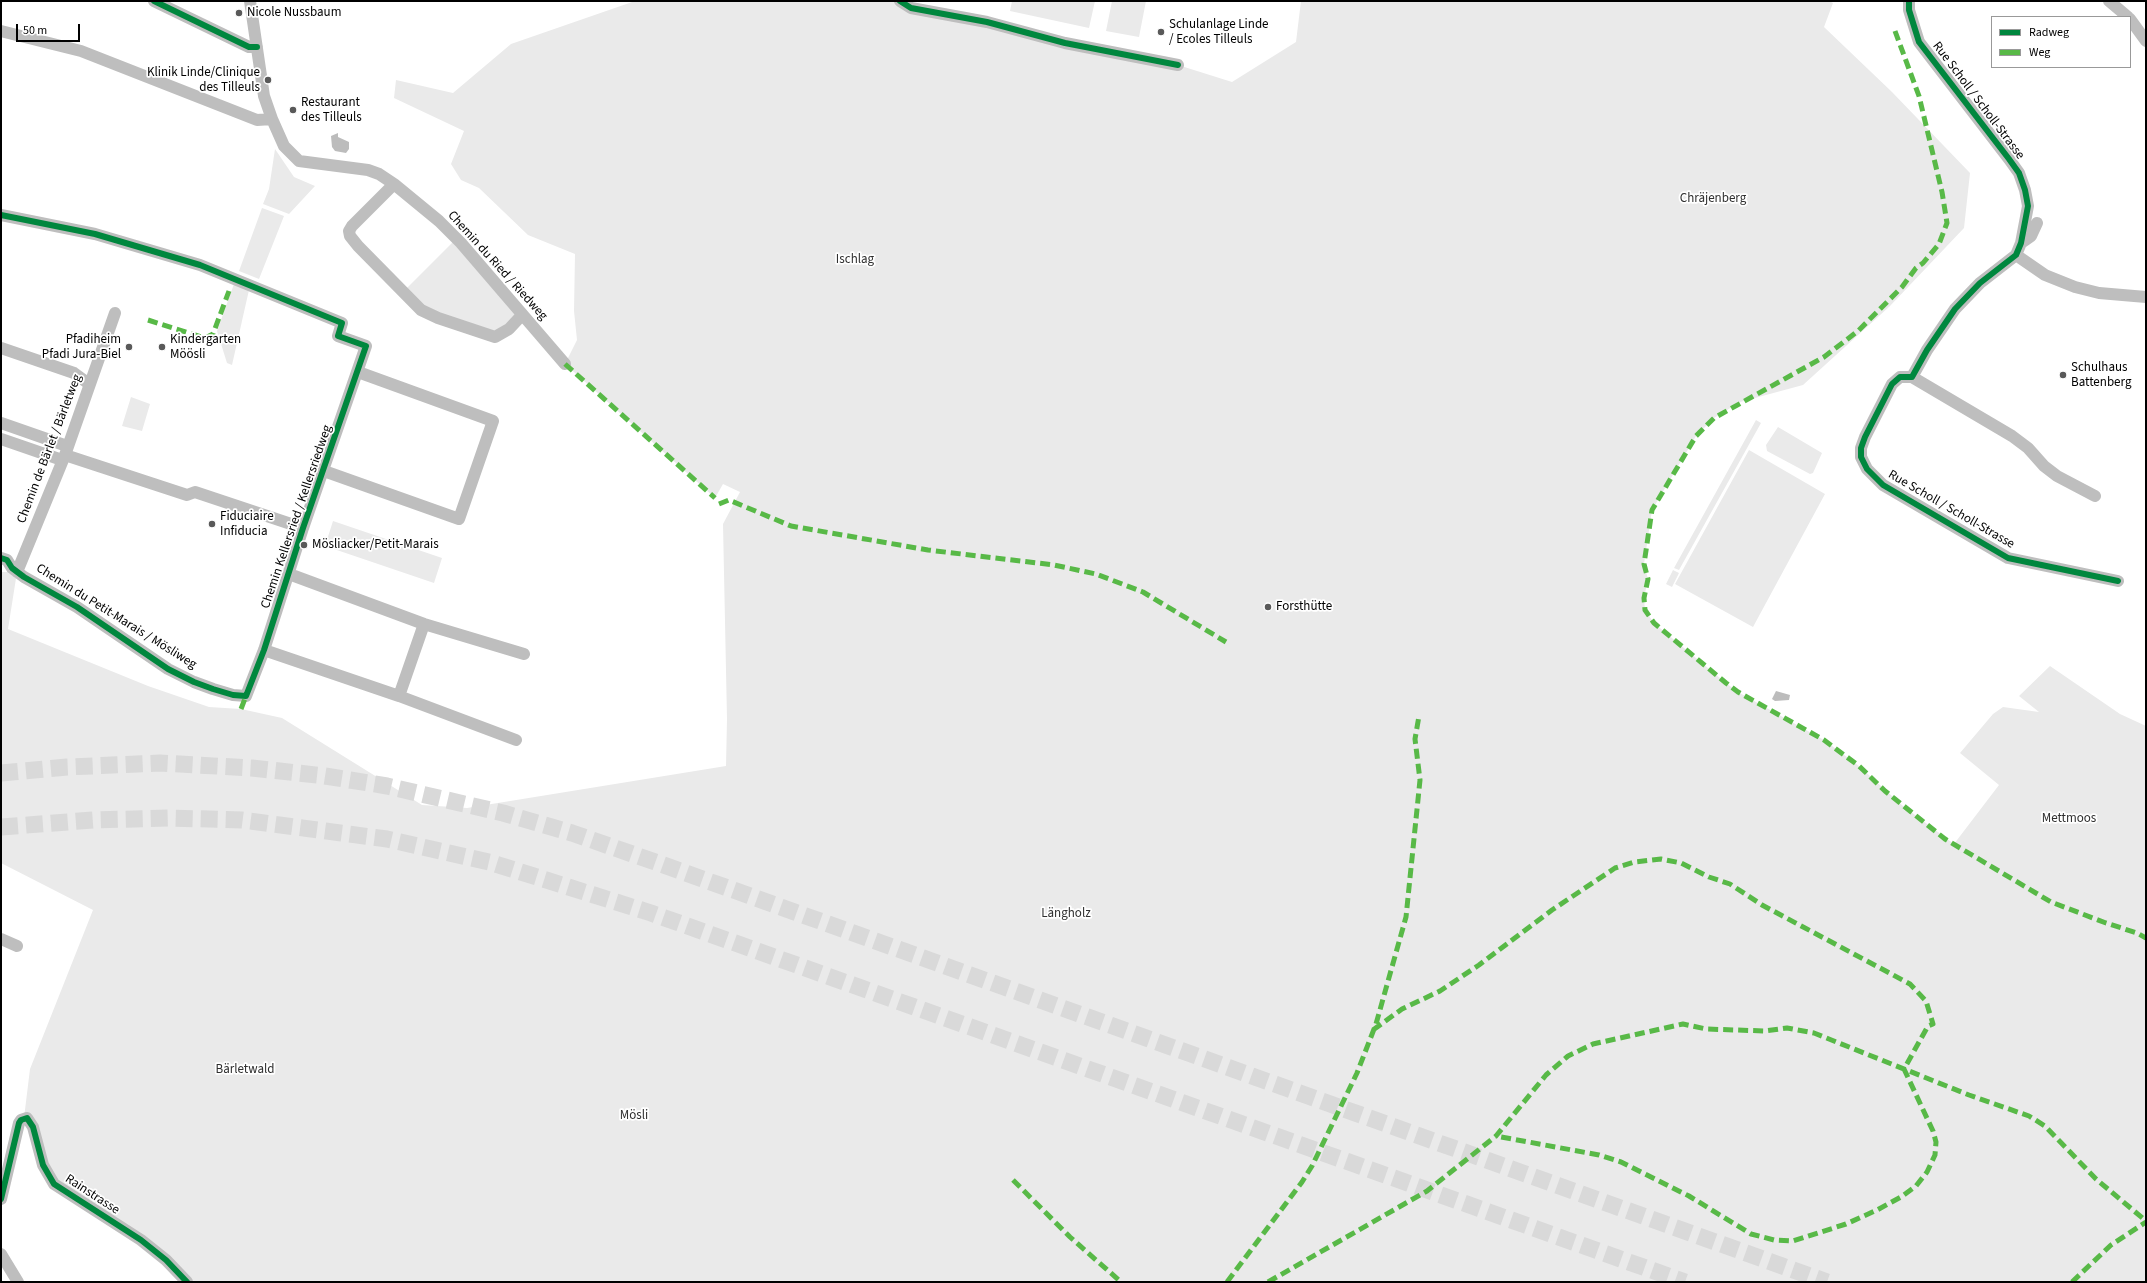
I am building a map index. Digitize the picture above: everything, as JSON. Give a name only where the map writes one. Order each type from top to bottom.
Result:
[{"type":"street","points":[[154,1],[249,47],[257,47]]},
{"type":"street","name":"Chemin du Ried / Riedweg","points":[[250,1],[262,84],[272,119],[284,146],[299,160],[368,170],[379,174],[394,184],[450,232],[565,364]]},
{"type":"street","points":[[900,1],[911,8],[987,22],[1065,43],[1178,65]]},
{"type":"street","name":"Rue Scholl / Scholl-Strasse","points":[[1909,1],[1909,10],[1919,42],[2019,173],[2025,190],[2028,206],[2021,243],[2016,255],[1980,283],[1955,309],[1927,350],[1912,377],[1900,377],[1892,384],[1865,437],[1861,457],[1867,469],[1883,485],[2008,558],[2118,581]]},
{"type":"street","points":[[2109,1],[2127,16]]},
{"type":"street","points":[[2131,21],[2146,41]]},
{"type":"street","points":[[1,31],[81,51],[257,120],[272,119]]},
{"type":"street","points":[[394,184],[362,215],[349,231],[350,236],[367,256],[421,310],[438,318],[495,337],[509,329],[522,315]]},
{"type":"street","name":"Chemin Kellersried / Kellersriedweg","points":[[1,215],[102,236],[207,268],[342,323],[338,336],[366,346],[303,528],[264,650],[246,696]]},
{"type":"street","points":[[2021,243],[2031,236],[2037,223]]},
{"type":"street","points":[[2016,255],[2045,275],[2075,287],[2099,293],[2146,297]]},
{"type":"street","name":"Chemin de Bärlet / Bärletweg","points":[[10,571],[65,453],[115,313]]},
{"type":"street","points":[[1,348],[64,369],[78,375],[89,384]]},
{"type":"street","points":[[324,471],[459,520],[493,421],[358,372]]},
{"type":"street","points":[[1912,377],[2012,436],[2028,448],[2044,466],[2057,476],[2095,496]]},
{"type":"street","points":[[1,423],[65,453],[187,495],[195,492],[303,528]]},
{"type":"street","points":[[1,439],[65,453]]},
{"type":"street","name":"Chemin du Petit-Marais / Mösliweg","points":[[1,558],[7,560],[10,571],[108,627],[168,669],[194,682],[213,689],[233,695],[246,696]]},
{"type":"street","points":[[289,574],[424,624],[524,654]]},
{"type":"street","points":[[399,696],[424,624]]},
{"type":"street","points":[[264,650],[399,696],[516,740]]},
{"type":"street","points":[[1,939],[18,946]]},
{"type":"street","name":"Rainstrasse","points":[[1,1199],[19,1123],[21,1120],[27,1118],[33,1126],[43,1165],[54,1184],[141,1240],[166,1260],[187,1282]]},
{"type":"street","points":[[1,1254],[18,1282]]},
{"type":"green space","points":[[635,1],[898,1],[1178,65],[1232,82],[1296,42],[1301,1],[1829,1],[1833,3],[1824,27],[1892,92],[1970,173],[1964,228],[1890,306],[1803,385],[1740,402],[1714,418],[1696,436],[1652,510],[1644,564],[1648,579],[1644,598],[1645,610],[1654,623],[1726,683],[1738,692],[1824,740],[1859,766],[1903,806],[1954,844],[1999,785],[1960,753],[1993,714],[2003,707],[2039,712],[2019,696],[2050,666],[2120,714],[2146,726],[2146,1282],[187,1282],[175,1269],[54,1184],[24,1118],[30,1069],[93,910],[1,863],[1,572],[7,572],[12,568],[17,572],[8,629],[148,686],[209,707],[241,709],[282,718],[422,805],[467,808],[726,766],[727,719],[723,524],[740,492],[723,484],[715,498],[565,364],[577,340],[574,311],[575,254],[528,235],[479,188],[461,180],[451,164],[464,131],[394,98],[396,80],[453,93],[511,44]]},
{"type":"green space","points":[[1012,1],[1095,1],[1089,28],[1010,11]]},
{"type":"green space","points":[[1112,1],[1146,1],[1139,37],[1106,31]]},
{"type":"green space","points":[[275,149],[294,177],[315,186],[289,214],[263,204],[269,189]]},
{"type":"green space","points":[[262,208],[284,216],[259,279],[239,271]]},
{"type":"green space","points":[[454,241],[515,314],[513,319],[494,332],[423,307],[406,289]]},
{"type":"green space","points":[[234,284],[249,290],[232,365],[227,363],[217,331]]},
{"type":"green space","points":[[131,397],[150,404],[142,431],[122,426]]},
{"type":"green space","points":[[1756,420],[1761,423],[1679,570],[1674,568]]},
{"type":"green space","points":[[1778,427],[1822,453],[1813,473],[1810,474],[1767,451],[1766,445]]},
{"type":"green space","points":[[1749,450],[1825,494],[1753,627],[1675,584]]},
{"type":"green space","points":[[333,521],[442,558],[434,583],[325,546]]},
{"type":"green space","points":[[1673,570],[1679,573],[1672,587],[1666,584]]},
{"type":"shaded area","points":[[338,133],[338,137],[349,142],[349,149],[346,153],[335,151],[332,147],[331,136]]},
{"type":"shaded area","points":[[1776,691],[1790,695],[1789,700],[1775,701],[1772,699]]},
{"type":"tunnel","points":[[1,773],[67,767],[160,763],[252,768],[325,776],[387,786],[503,813],[572,833],[658,863],[1827,1282]]},
{"type":"tunnel","points":[[1,827],[93,820],[170,818],[242,820],[387,839],[489,862],[651,913],[1685,1282]]},
{"type":"marked path","points":[[1895,31],[1919,96],[1942,192],[1947,223],[1939,244],[1923,263],[1916,268],[1902,287],[1858,331],[1824,357],[1714,418],[1696,436],[1652,510],[1644,564],[1648,579],[1644,598],[1645,610],[1654,623],[1726,683],[1738,692],[1824,740],[1859,766],[1885,791],[1945,839],[2051,902],[2137,933],[2146,938]]},
{"type":"marked path","points":[[148,320],[205,338],[213,334],[229,291]]},
{"type":"marked path","points":[[565,364],[715,498]]},
{"type":"marked path","points":[[719,504],[729,500],[791,526],[928,550],[1054,565],[1096,574],[1143,592],[1226,642]]},
{"type":"marked path","points":[[241,709],[246,696]]},
{"type":"marked path","points":[[1227,1282],[1302,1182],[1312,1166],[1357,1073],[1376,1024],[1406,917],[1420,780],[1415,739],[1419,716]]},
{"type":"marked path","points":[[1373,1030],[1402,1009],[1440,991],[1479,965],[1552,910],[1615,868],[1634,862],[1661,859],[1681,863],[1709,877],[1730,884],[1762,905],[1910,984],[1926,1001],[1933,1024],[1928,1026],[1904,1069],[1933,1131],[1936,1142],[1935,1155],[1927,1172],[1916,1186],[1901,1197],[1877,1210],[1846,1224],[1793,1241],[1774,1240],[1751,1234],[1689,1196],[1621,1162],[1599,1155],[1496,1136]]},
{"type":"marked path","points":[[1268,1282],[1427,1191],[1496,1136],[1546,1075],[1568,1056],[1593,1044],[1683,1024],[1706,1029],[1765,1031],[1787,1028],[1814,1033],[1969,1095],[2029,1116],[2045,1126],[2096,1179],[2146,1221]]},
{"type":"marked path","points":[[1013,1180],[1070,1237],[1121,1282]]},
{"type":"marked path","points":[[2072,1282],[2111,1245],[2146,1222]]},
{"type":"cycle path","points":[[154,1],[249,47],[257,47]]},
{"type":"cycle path","points":[[900,1],[911,8],[987,22],[1065,43],[1178,65]]},
{"type":"cycle path","points":[[1909,1],[1909,10],[1919,42],[2019,173],[2025,190],[2028,206],[2021,243],[2016,255],[1980,283],[1955,309],[1927,350],[1912,377],[1900,377],[1892,384],[1865,437],[1861,448],[1861,457],[1867,469],[1883,485],[2008,558],[2118,581]]},
{"type":"cycle path","points":[[1,215],[95,234],[200,265],[342,323],[338,336],[366,346],[303,528],[264,650],[246,696],[233,695],[213,689],[194,682],[168,669],[77,607],[24,577],[12,568],[7,560],[1,558]]},
{"type":"cycle path","points":[[1,1199],[19,1123],[21,1120],[27,1118],[33,1127],[43,1165],[54,1184],[141,1240],[166,1260],[187,1282]]},
{"type":"place","name":"Nicole Nussbaum","points":[[239,13]]},
{"type":"place","name":"Schulanlage Linde / Ecoles Tilleuls","points":[[1161,32]]},
{"type":"place","name":"Klinik Linde/Clinique des Tilleuls","points":[[268,80]]},
{"type":"place","name":"Restaurant des Tilleuls","points":[[293,110]]},
{"type":"place","name":"Pfadiheim Pfadi Jura-Biel","points":[[129,347]]},
{"type":"place","name":"Kindergarten Möösli","points":[[162,347]]},
{"type":"place","name":"Schulhaus Battenberg","points":[[2063,375]]},
{"type":"place","name":"Fiduciaire Infiducia","points":[[212,524]]},
{"type":"place","name":"Mösliacker/Petit-Marais","points":[[304,545]]},
{"type":"place","name":"Forsthütte","points":[[1268,607]]},
{"type":"park label","name":"Chräjenberg","points":[[1713,199]]},
{"type":"park label","name":"Ischlag","points":[[855,260]]},
{"type":"park label","name":"Mettmoos","points":[[2069,819]]},
{"type":"park label","name":"Längholz","points":[[1066,914]]},
{"type":"park label","name":"Bärletwald","points":[[245,1070]]},
{"type":"park label","name":"Mösli","points":[[634,1116]]}]
